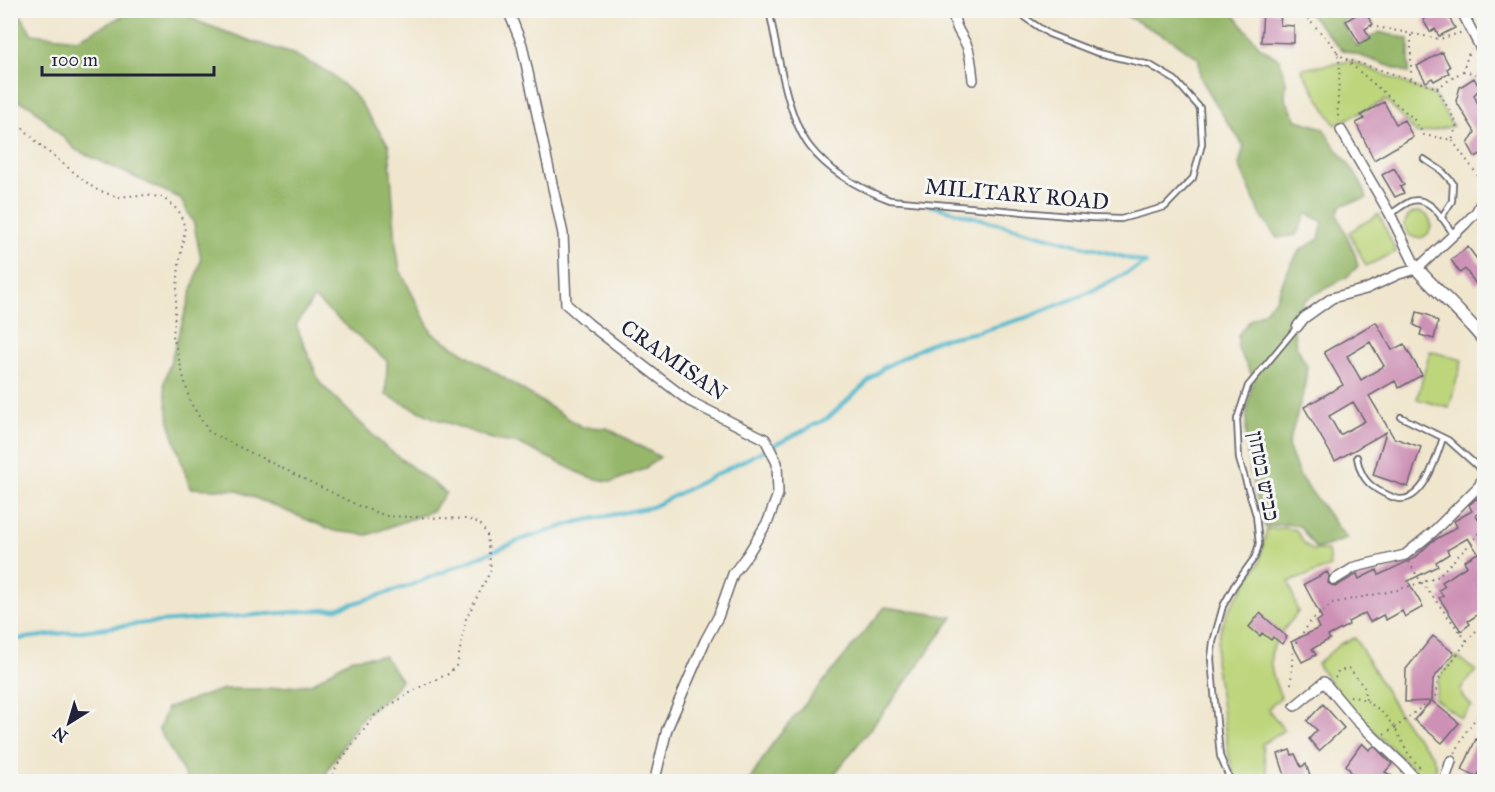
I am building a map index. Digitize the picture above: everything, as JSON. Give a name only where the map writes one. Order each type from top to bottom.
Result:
[{"type":"street","name":"CRAMISAN","points":[[508,10],[522,45],[563,234],[566,304],[690,401],[765,439],[777,463],[778,494],[768,521],[733,574],[718,617],[705,641],[667,729],[656,775],[657,782]]},
{"type":"street","points":[[954,10],[953,17],[958,33],[967,47],[973,80]]},
{"type":"street","points":[[1461,10],[1485,55]]},
{"type":"street","points":[[1341,130],[1390,214],[1417,269],[1485,340]]},
{"type":"street","points":[[1297,327],[1304,318],[1332,298],[1366,289],[1399,274],[1417,269],[1477,211],[1485,197]]},
{"type":"street","points":[[1334,580],[1355,567],[1405,555],[1433,532],[1484,480]]},
{"type":"street","points":[[1295,706],[1324,682],[1356,720],[1404,766],[1421,778]]},
{"type":"street","points":[[1444,782],[1451,761]]},
{"type":"lane","name":"MILITARY ROAD","points":[[769,10],[790,104],[810,147],[831,168],[865,190],[890,200],[1101,218],[1121,219],[1165,207],[1193,178],[1202,144],[1200,108],[1175,80],[1150,65],[1095,52],[1049,34],[1028,20],[1019,10]]},
{"type":"lane","points":[[1424,159],[1442,171],[1453,183],[1452,201],[1441,218]]},
{"type":"lane","points":[[1390,214],[1412,201],[1429,203],[1454,235]]},
{"type":"lane","name":"כביש בטחון","points":[[1231,782],[1220,756],[1211,659],[1213,642],[1224,606],[1234,586],[1255,557],[1259,544],[1256,515],[1239,459],[1237,419],[1248,386],[1297,327]]},
{"type":"lane","points":[[1401,417],[1456,446],[1484,480]]},
{"type":"lane","points":[[1357,457],[1359,470],[1365,480],[1374,488],[1403,500],[1422,486],[1430,475],[1443,438]]},
{"type":"path","points":[[1299,10],[1337,52],[1413,118],[1424,135],[1452,140],[1485,184]]},
{"type":"path","points":[[1371,26],[1440,39],[1473,33],[1463,70],[1437,88]]},
{"type":"path","points":[[1411,35],[1411,80]]},
{"type":"path","points":[[1337,52],[1339,64],[1336,112],[1341,130]]},
{"type":"path","points":[[1345,58],[1437,88],[1457,124],[1452,140]]},
{"type":"path","points":[[1463,70],[1485,76]]},
{"type":"path","points":[[10,115],[42,147],[95,189],[117,197],[141,195],[162,198],[179,211],[185,228],[179,265],[173,336],[190,402],[209,432],[361,507],[387,516],[444,520],[466,519],[480,523],[487,535],[491,570],[466,619],[457,665],[448,674],[418,688],[376,714],[338,765],[330,782]]},
{"type":"path","points":[[1291,684],[1293,647],[1311,621],[1333,603],[1397,590],[1436,578],[1485,526]]},
{"type":"path","points":[[1405,555],[1422,583],[1467,641]]},
{"type":"path","points":[[1435,699],[1438,681],[1467,641],[1485,622]]},
{"type":"path","points":[[1336,682],[1335,676],[1338,670],[1350,669],[1364,687],[1366,700]]},
{"type":"path","points":[[1347,695],[1366,700],[1384,714],[1395,728],[1408,753],[1421,768],[1421,778]]},
{"type":"path","points":[[1395,728],[1424,705]]},
{"type":"path","points":[[1451,761],[1467,730],[1479,714],[1485,719]]},
{"type":"green space","points":[[11,10],[18,11],[32,34],[78,39],[132,11],[181,11],[199,22],[293,54],[330,73],[357,98],[389,146],[400,270],[432,333],[582,427],[607,428],[660,457],[644,469],[612,482],[588,477],[520,444],[495,440],[434,418],[386,395],[387,361],[314,298],[296,325],[320,383],[384,446],[446,493],[432,511],[368,535],[334,531],[236,490],[190,488],[170,425],[164,383],[201,260],[194,224],[180,198],[76,150],[31,106],[11,98]]},
{"type":"green space","points":[[1117,11],[1231,11],[1260,47],[1280,60],[1286,82],[1285,98],[1297,120],[1323,128],[1363,187],[1367,198],[1342,205],[1337,214],[1358,266],[1347,277],[1306,299],[1292,319],[1296,345],[1307,366],[1304,390],[1288,446],[1300,477],[1347,539],[1316,549],[1300,526],[1284,524],[1265,527],[1250,472],[1246,436],[1246,417],[1254,379],[1238,349],[1238,335],[1250,320],[1264,312],[1277,297],[1286,274],[1299,251],[1319,239],[1323,222],[1307,213],[1296,235],[1277,238],[1261,216],[1239,165],[1244,146],[1200,77],[1199,59],[1172,40]]},
{"type":"green space","points":[[1307,11],[1361,11],[1341,22],[1357,46],[1379,32],[1409,39],[1409,73],[1341,49]]},
{"type":"green space","points":[[1351,61],[1434,95],[1453,126],[1417,134],[1386,100],[1335,125],[1301,69]]},
{"type":"green space","points":[[1418,212],[1427,216],[1431,225],[1427,234],[1418,238],[1409,234],[1405,225],[1409,216]]},
{"type":"green space","points":[[1379,214],[1396,252],[1366,266],[1349,232]]},
{"type":"green space","points":[[1430,351],[1462,360],[1449,408],[1417,399]]},
{"type":"green space","points":[[1267,529],[1296,530],[1304,543],[1312,550],[1328,550],[1330,567],[1289,582],[1298,612],[1275,643],[1272,652],[1272,670],[1281,697],[1268,709],[1284,730],[1262,744],[1268,781],[1238,781],[1229,756],[1215,660],[1219,635],[1227,612],[1259,564]]},
{"type":"green space","points":[[885,607],[953,617],[889,705],[829,781],[749,781],[773,743]]},
{"type":"green space","points":[[1355,638],[1408,727],[1433,756],[1436,781],[1421,781],[1415,771],[1349,707],[1317,664],[1340,644]]},
{"type":"green space","points":[[384,656],[401,680],[391,694],[363,716],[331,764],[323,781],[183,781],[187,778],[159,730],[167,708],[224,689],[265,689],[311,684],[352,658]]},
{"type":"green space","points":[[1456,656],[1476,671],[1461,688],[1462,696],[1472,706],[1461,718],[1435,699],[1439,678]]},
{"type":"building","points":[[1363,10],[1373,24],[1365,29],[1370,38],[1360,44],[1346,21]]},
{"type":"building","points":[[1439,10],[1445,10],[1455,28],[1439,36],[1435,29],[1430,32],[1423,20]]},
{"type":"building","points":[[1263,11],[1281,12],[1280,25],[1294,26],[1294,43],[1261,42]]},
{"type":"building","points":[[1442,52],[1450,67],[1447,69],[1449,73],[1434,81],[1432,78],[1426,82],[1417,66]]},
{"type":"building","points":[[1474,78],[1480,89],[1474,95],[1481,111],[1485,109],[1485,152],[1475,157],[1468,144],[1475,132],[1456,101],[1460,87]]},
{"type":"building","points":[[1384,102],[1396,124],[1404,120],[1413,137],[1374,160],[1356,123],[1364,119],[1361,115]]},
{"type":"building","points":[[1394,168],[1404,185],[1400,187],[1404,193],[1395,197],[1382,175]]},
{"type":"building","points":[[1468,247],[1485,270],[1485,278],[1476,284],[1465,269],[1460,273],[1451,260]]},
{"type":"building","points":[[1417,312],[1428,315],[1438,322],[1434,339],[1420,335],[1422,329],[1414,325]]},
{"type":"building","points":[[1376,322],[1392,350],[1404,344],[1422,375],[1399,388],[1395,381],[1369,396],[1394,438],[1421,447],[1408,487],[1373,475],[1386,432],[1335,461],[1304,407],[1343,385],[1324,352]],"holes":[[[1370,342],[1384,366],[1361,380],[1347,356]],[[1353,402],[1365,421],[1340,435],[1329,416]]]},
{"type":"building","points":[[1477,498],[1484,510],[1476,515],[1485,530],[1485,610],[1468,621],[1470,624],[1461,631],[1439,598],[1443,596],[1439,590],[1445,586],[1442,582],[1467,566],[1464,561],[1478,553],[1468,538],[1447,550],[1449,554],[1436,562],[1438,566],[1408,581],[1423,607],[1405,617],[1402,611],[1386,620],[1383,615],[1370,622],[1365,613],[1328,636],[1330,639],[1312,649],[1316,655],[1302,662],[1291,642],[1319,628],[1316,622],[1322,618],[1304,584],[1327,572],[1328,583],[1335,587],[1357,574],[1359,579],[1377,570],[1379,575],[1415,558],[1431,542],[1457,527],[1454,521],[1472,511],[1469,505]]},
{"type":"building","points":[[1260,613],[1287,637],[1282,644],[1262,633],[1260,636],[1249,627]]},
{"type":"building","points":[[1433,636],[1454,653],[1433,679],[1432,701],[1459,723],[1442,743],[1414,720],[1431,701],[1405,702],[1406,669]]},
{"type":"building","points":[[1323,704],[1344,728],[1319,751],[1309,739],[1317,730],[1307,721]]},
{"type":"building","points":[[1476,739],[1485,743],[1485,768],[1482,767],[1477,777],[1462,770]]},
{"type":"building","points":[[1362,743],[1369,750],[1374,746],[1392,764],[1385,772],[1402,782],[1358,782],[1346,765]]},
{"type":"building","points":[[1290,750],[1292,755],[1295,754],[1301,767],[1306,764],[1312,782],[1287,782],[1278,754]]},
{"type":"waterway","points":[[10,640],[146,623],[336,609],[409,586],[523,539],[577,522],[652,507],[828,418],[883,368],[937,340],[978,332],[1028,317],[1088,293],[1146,263],[929,205]]}]
